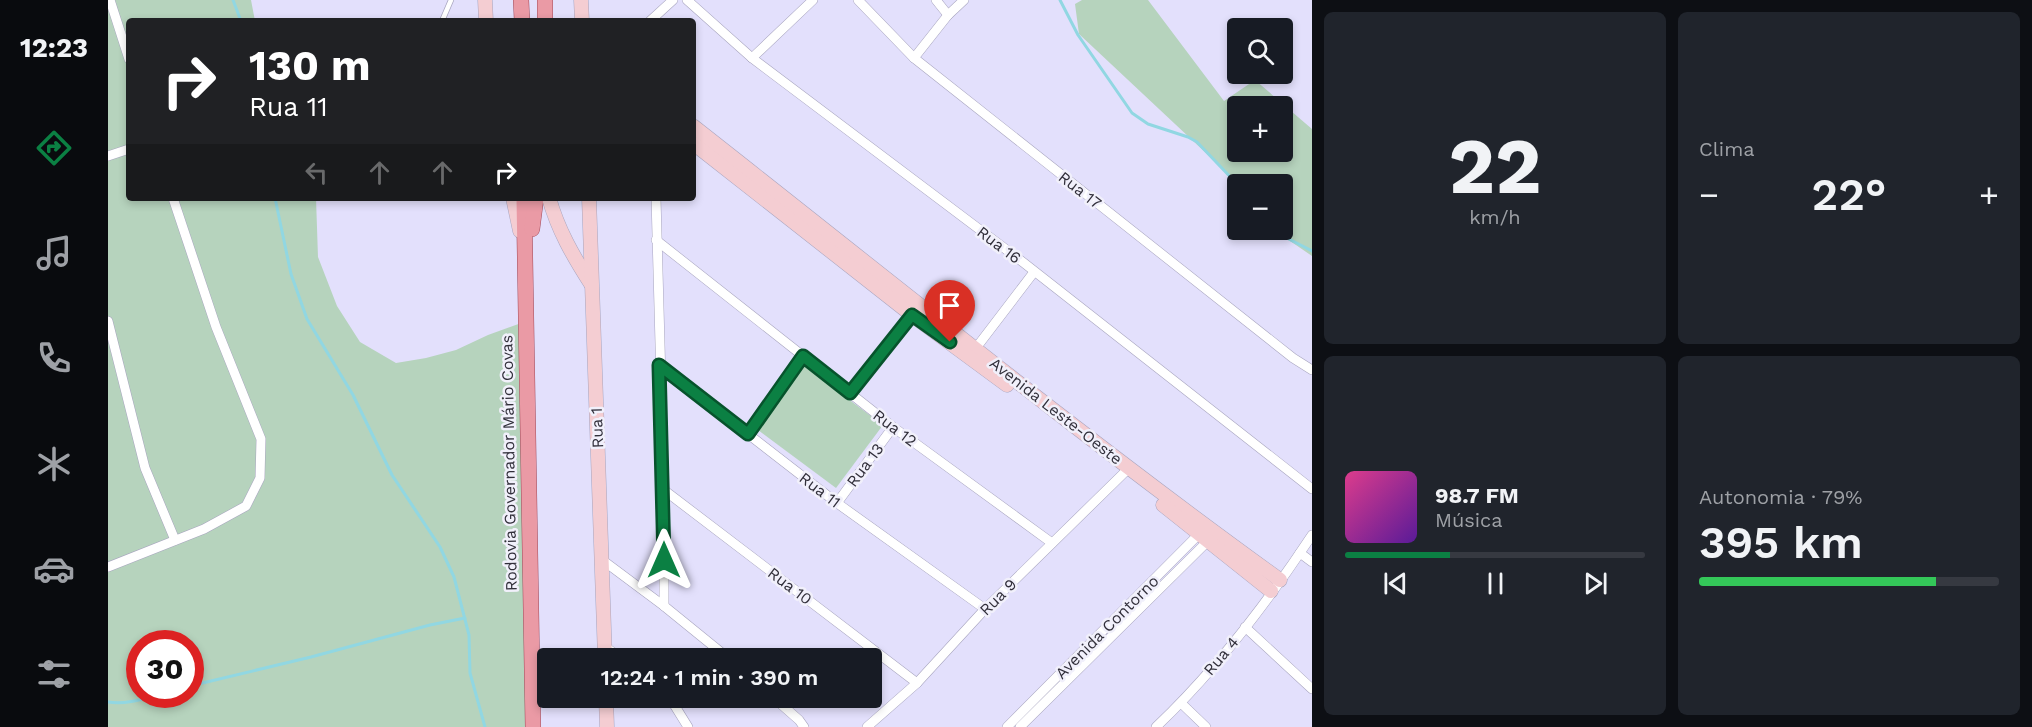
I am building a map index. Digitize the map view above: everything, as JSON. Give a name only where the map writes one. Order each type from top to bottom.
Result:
[{"type":"main road","points":[[521,0],[522,18]]},
{"type":"main road","points":[[545,0],[545,18]]},
{"type":"main road","name":"Rodovia Governador Mário Covas","points":[[524,201],[532,727]]},
{"type":"main road","points":[[524,279],[536,201]]},
{"type":"street","points":[[110,0],[126,50]]},
{"type":"street","points":[[485,0],[486,18]]},
{"type":"street","points":[[581,0],[582,18]]},
{"type":"street","points":[[653,18],[673,0]]},
{"type":"street","name":"Rua 16","points":[[687,0],[752,58],[1034,272],[1312,489]]},
{"type":"street","points":[[752,58],[813,0]]},
{"type":"street","name":"Rua 17","points":[[858,0],[914,58],[1293,358],[1312,370]]},
{"type":"street","points":[[936,0],[948,15]]},
{"type":"street","points":[[914,58],[948,15],[964,0]]},
{"type":"street","name":"Avenida Leste-Oeste","points":[[696,128],[916,310],[976,348],[1126,471]]},
{"type":"street","name":"Avenida Leste-Oeste","points":[[696,145],[1276,585]]},
{"type":"street","points":[[108,156],[126,150]]},
{"type":"street","points":[[108,567],[204,529],[246,506],[260,478],[261,439],[216,327],[175,201]]},
{"type":"street","points":[[514,201],[524,251]]},
{"type":"street","points":[[550,201],[555,220],[568,248],[592,285]]},
{"type":"street","name":"Rua 1","points":[[589,201],[605,648]]},
{"type":"street","points":[[656,201],[664,490],[664,606]]},
{"type":"street","name":"Rua 12","points":[[656,240],[893,427],[1052,543]]},
{"type":"street","points":[[976,348],[1034,272]]},
{"type":"street","points":[[850,393],[916,310]]},
{"type":"street","points":[[108,321],[145,468],[175,540]]},
{"type":"street","points":[[748,434],[803,356]]},
{"type":"street","name":"Rua 11","points":[[659,365],[837,503],[985,609]]},
{"type":"street","name":"Rua 13","points":[[837,503],[893,427]]},
{"type":"street","name":"Rua 9","points":[[867,727],[917,683],[985,609],[1126,471]]},
{"type":"street","name":"Rua 10","points":[[664,490],[917,683]]},
{"type":"street","name":"Avenida Contorno","points":[[1007,727],[1207,534]]},
{"type":"street","name":"Avenida Contorno","points":[[1020,727],[1207,534]]},
{"type":"street","name":"Rua 4","points":[[1156,727],[1181,703],[1245,627],[1312,535]]},
{"type":"street","points":[[1300,554],[1312,562]]},
{"type":"street","points":[[601,559],[716,648]]},
{"type":"street","points":[[1245,627],[1312,690]]},
{"type":"street","points":[[1181,703],[1206,727]]},
{"type":"street","points":[[606,708],[607,727]]},
{"type":"street","points":[[676,708],[688,727]]},
{"type":"street","points":[[784,708],[802,725]]},
{"type":"lane","points":[[443,18],[451,0]]},
{"type":"green space","points":[[108,0],[251,0],[254,18],[126,18],[126,201],[316,201],[318,257],[337,306],[360,342],[396,363],[456,350],[524,322],[532,727],[108,727]]},
{"type":"green space","points":[[1082,0],[1148,0],[1224,101],[1227,99],[1227,162],[1293,162],[1293,113],[1312,129],[1312,256],[1289,240],[1293,240],[1293,174],[1228,174],[1079,34],[1075,4]]},
{"type":"green space","points":[[1249,84],[1260,84],[1274,96],[1231,96]]},
{"type":"green space","points":[[804,366],[883,425],[836,488],[758,430]]},
{"type":"waterway","points":[[233,0],[240,18]]},
{"type":"waterway","points":[[1060,0],[1078,35],[1132,113],[1148,124],[1197,142],[1228,174]]},
{"type":"waterway","points":[[276,201],[291,274],[307,319],[353,395],[392,475],[440,547],[454,577],[469,635],[470,673],[485,727]]},
{"type":"waterway","points":[[1291,240],[1312,251]]},
{"type":"waterway","points":[[204,683],[465,618]]},
{"type":"waterway","points":[[108,702],[126,702]]},
{"type":"route","points":[[664,560],[659,365],[748,434],[803,356],[850,393],[912,315],[950,342]]}]
